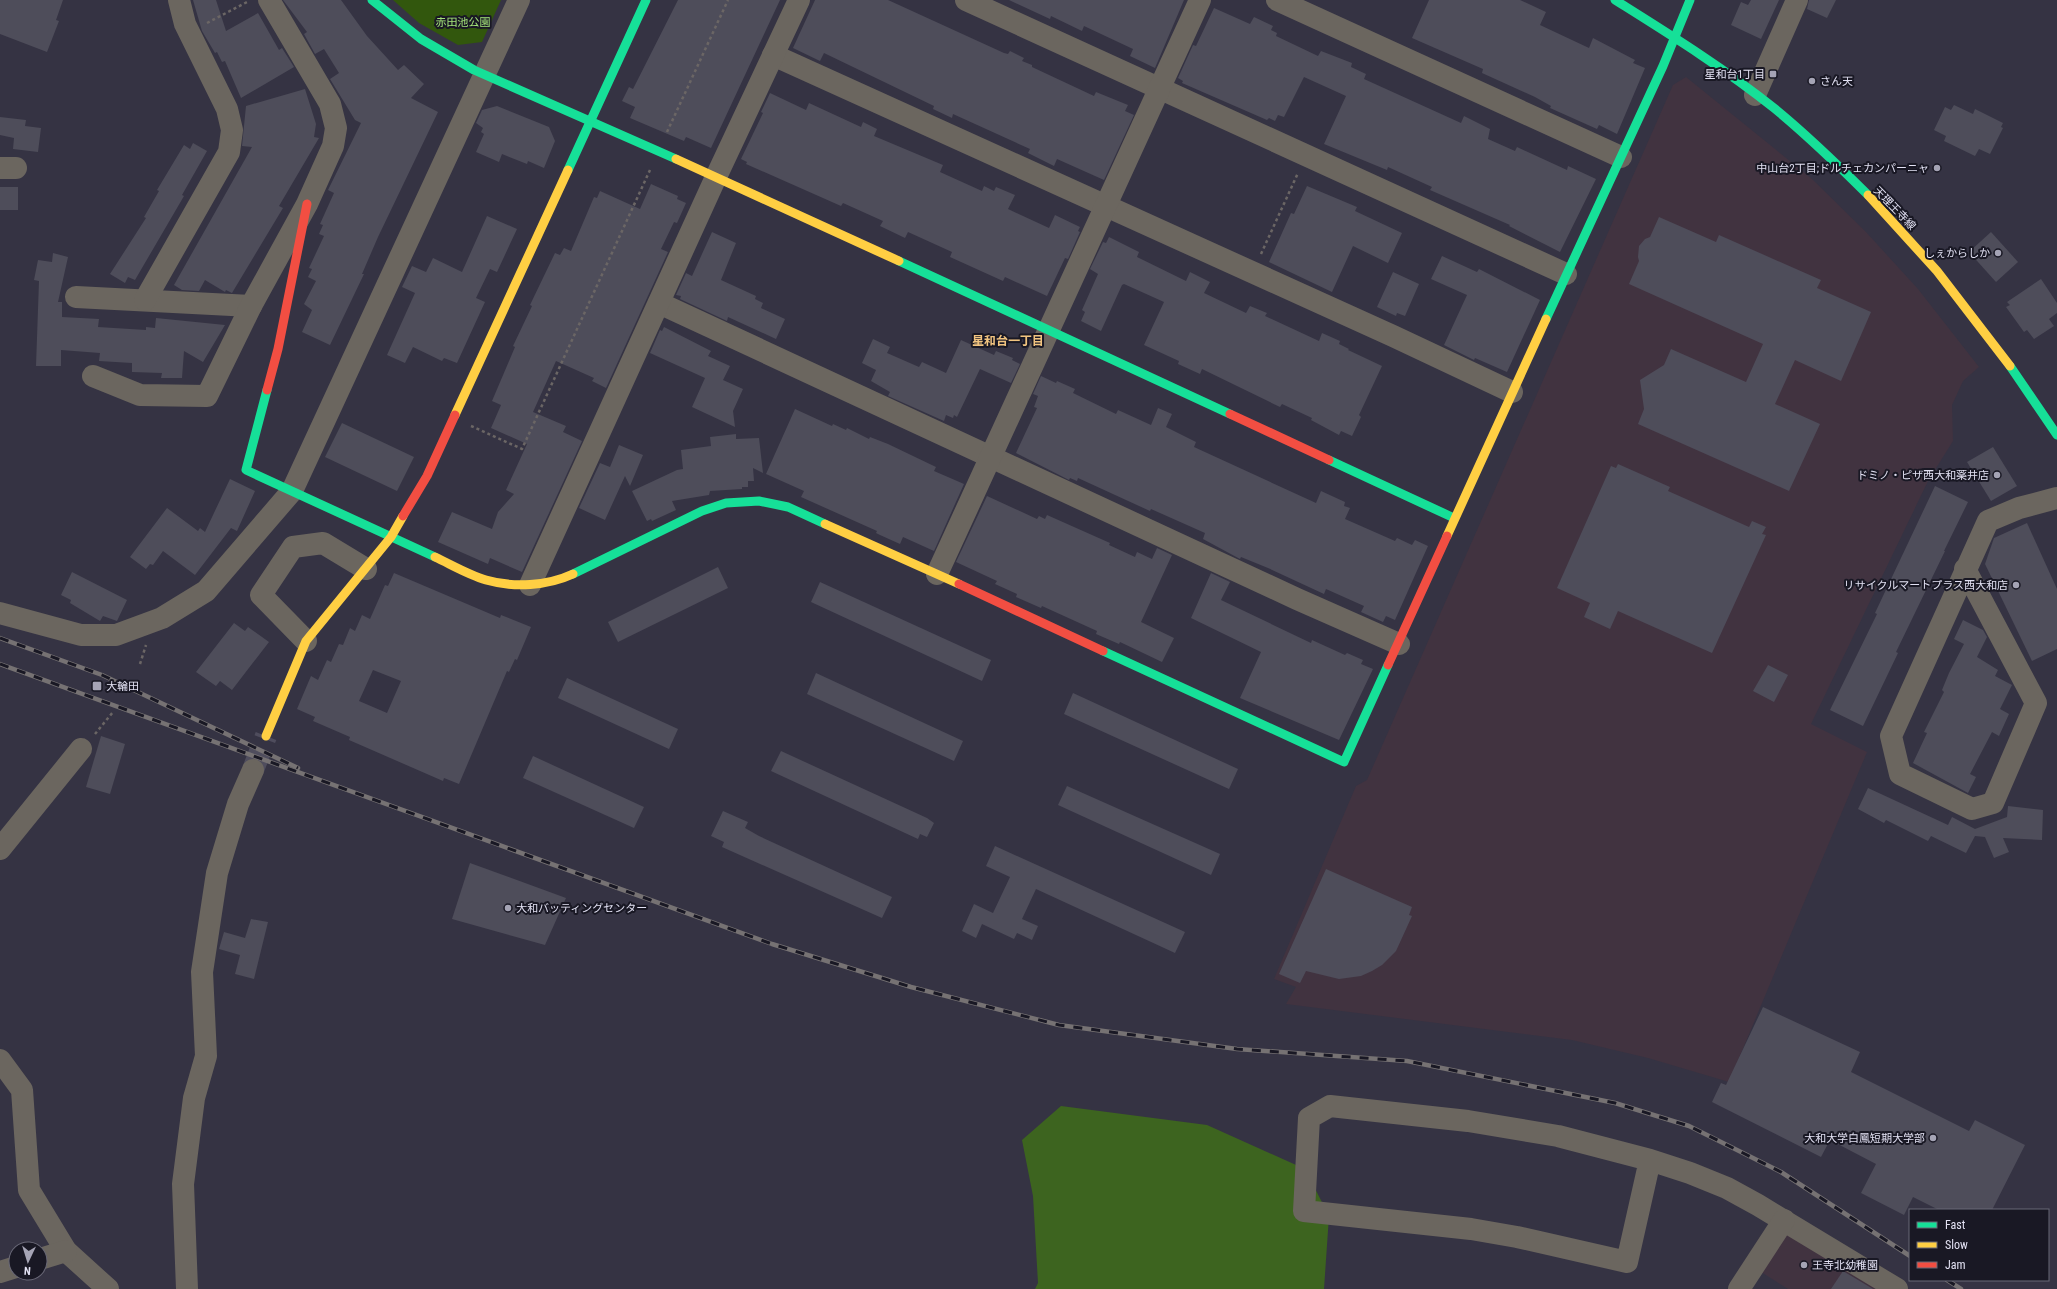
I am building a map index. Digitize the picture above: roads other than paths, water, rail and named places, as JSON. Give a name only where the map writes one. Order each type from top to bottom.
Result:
[{"type":"street","points":[[145,300],[229,152],[232,130],[227,109],[189,32],[179,0]]},
{"type":"street","points":[[93,376],[140,395],[207,396],[251,306],[307,204],[333,146],[336,128],[330,104],[269,0]]},
{"type":"street","points":[[372,0],[410,32],[444,55],[484,76],[591,120],[1050,330],[1454,518]]},
{"type":"street","points":[[0,613],[81,635],[116,635],[162,618],[206,591],[292,491],[519,0]]},
{"type":"street","points":[[266,736],[306,641],[392,537],[427,476],[646,0]]},
{"type":"street","points":[[530,585],[716,177],[799,0]]},
{"type":"street","points":[[966,0],[1307,154],[1566,274]]},
{"type":"street","points":[[938,574],[990,457],[1050,330],[1200,0]]},
{"type":"street","points":[[1277,0],[1621,157]]},
{"type":"street","name":"天理王寺線","points":[[1615,0],[1675,38],[1755,95],[1794,126],[1838,167],[1891,220],[1982,325],[2028,389],[2057,435]]},
{"type":"street","points":[[307,204],[278,348],[246,470],[485,580],[504,584],[530,585],[560,580],[702,511],[726,503],[759,500],[788,507],[938,574],[1344,762],[1399,644],[1454,518],[1621,157],[1675,38],[1690,0]]},
{"type":"street","points":[[1755,95],[1797,0]]},
{"type":"street","points":[[773,55],[1252,272],[1512,392]]},
{"type":"street","points":[[76,297],[251,306]]},
{"type":"street","points":[[659,303],[1297,599],[1399,644]]},
{"type":"street","points":[[1965,569],[2036,703],[1992,803],[1972,809],[1900,774],[1890,736],[1965,569],[1988,521],[2019,508],[2057,498]]},
{"type":"street","points":[[306,641],[261,595],[293,547],[323,543],[366,569]]},
{"type":"street","points":[[0,849],[81,749]]},
{"type":"street","points":[[187,1289],[183,1184],[194,1098],[206,1056],[202,972],[217,873],[238,804],[253,770]]},
{"type":"street","points":[[0,1060],[22,1090],[29,1190],[66,1250],[108,1289]]},
{"type":"street","points":[[1650,1160],[1627,1262],[1517,1237],[1471,1229],[1304,1211],[1308,1118],[1330,1106],[1517,1128],[1558,1136],[1650,1160],[1690,1173],[1727,1188],[1784,1220],[1897,1289]]},
{"type":"street","points":[[1738,1289],[1784,1220]]},
{"type":"street","points":[[48,1256],[66,1250]]},
{"type":"tunnel","points":[[253,770],[266,736]]},
{"type":"railway","points":[[0,638],[102,675],[298,768]]},
{"type":"railway","points":[[0,664],[772,944],[911,987],[1059,1025],[1237,1049],[1407,1061],[1615,1103],[1689,1126],[1781,1172],[1909,1255]]},
{"type":"railway","points":[[1949,1281],[1961,1289]]},
{"type":"place","name":"星和台1丁目","points":[[1773,74]]},
{"type":"place","name":"さん天","points":[[1812,81]]},
{"type":"place","name":"中山台2丁目;ドルチェカンパーニャ","points":[[1937,168]]},
{"type":"place","name":"しぇからしか","points":[[1998,253]]},
{"type":"place","name":"ドミノ・ピザ西大和薬井店","points":[[1997,475]]},
{"type":"place","name":"リサイクルマートプラス西大和店","points":[[2016,585]]},
{"type":"place","name":"大輪田","points":[[97,686]]},
{"type":"place","name":"大和バッティングセンター","points":[[508,908]]},
{"type":"place","name":"大和大学白鳳短期大学部","points":[[1933,1138]]},
{"type":"place","name":"王寺北幼稚園","points":[[1804,1265]]},
{"type":"district","name":"星和台一丁目","points":[[1008,341]]},
{"type":"park label","name":"赤田池公園","points":[[463,22]]}]
